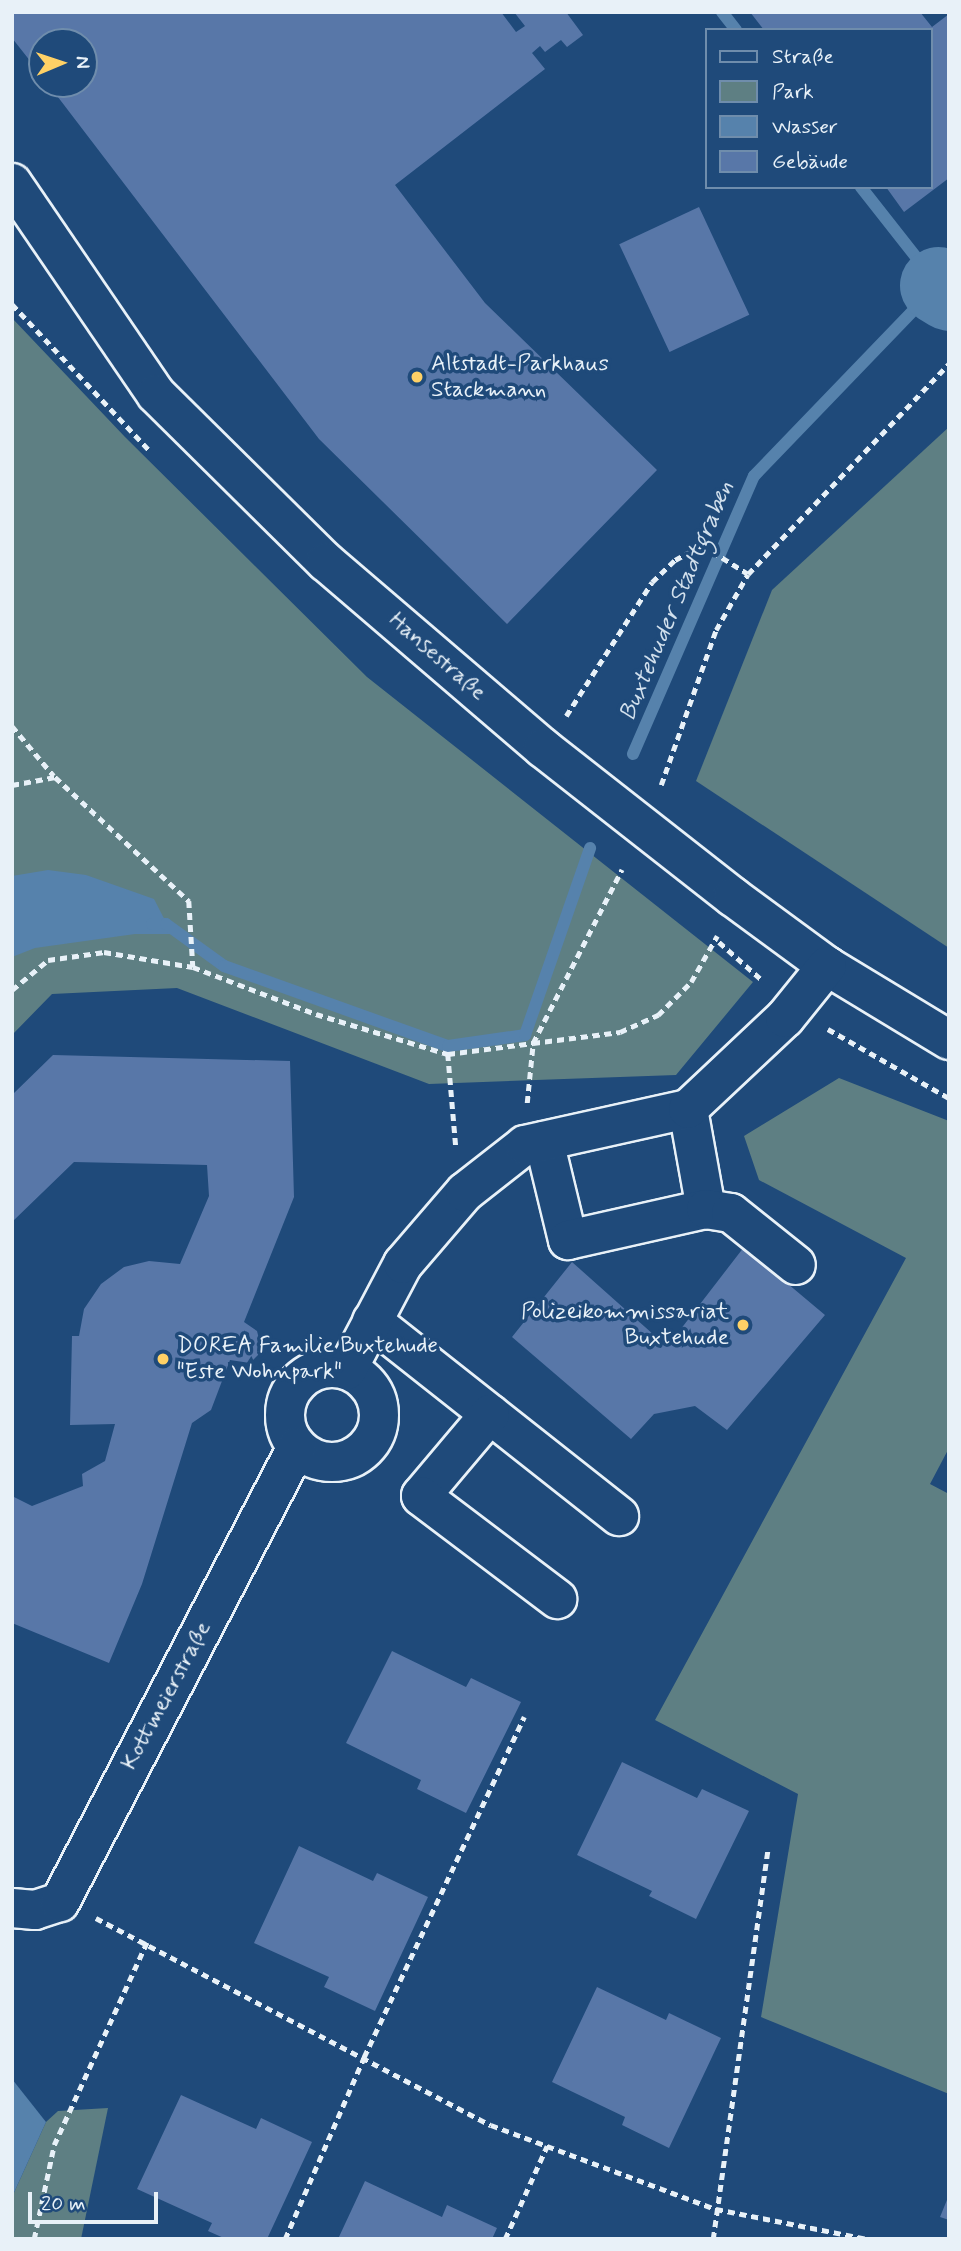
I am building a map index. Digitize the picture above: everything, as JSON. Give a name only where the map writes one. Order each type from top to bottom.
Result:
[{"type":"street","name":"Hansestraße","points":[[12,183],[156,394],[326,562],[543,748],[733,897],[827,966],[949,1040]]},
{"type":"street","points":[[347,1370],[403,1264],[465,1192],[535,1143],[688,1109],[785,1018],[827,966]]},
{"type":"street","points":[[688,1109],[706,1209]]},
{"type":"street","points":[[535,1143],[568,1240],[706,1209],[731,1213],[796,1265]]},
{"type":"street","points":[[372,1321],[619,1517]]},
{"type":"street","points":[[347,1370],[368,1384],[377,1398],[380,1422],[374,1438],[357,1456],[334,1463],[310,1457],[297,1447],[285,1417],[290,1393],[315,1371],[347,1370]]},
{"type":"street","points":[[490,1414],[421,1496],[557,1599]]},
{"type":"street","name":"Kottmeierstraße","points":[[60,1902],[297,1447]]},
{"type":"street","points":[[12,1908],[35,1910],[60,1902]]},
{"type":"path","points":[[661,785],[716,630],[748,574],[949,365]]},
{"type":"path","points":[[543,748],[607,659],[652,582],[675,560],[702,545],[748,574]]},
{"type":"path","points":[[555,708],[576,725]]},
{"type":"path","points":[[12,726],[55,777],[189,901],[193,967]]},
{"type":"path","points":[[12,785],[55,777]]},
{"type":"path","points":[[647,783],[658,791]]},
{"type":"path","points":[[535,1143],[533,1043],[622,869]]},
{"type":"path","points":[[12,990],[48,960],[104,951],[193,967],[316,1014],[448,1054],[620,1032],[658,1015],[691,982],[733,897]]},
{"type":"path","points":[[448,1054],[453,1134],[465,1192]]},
{"type":"path","points":[[285,2239],[364,2057],[524,1717]]},
{"type":"path","points":[[713,2239],[768,1848]]},
{"type":"path","points":[[60,1902],[147,1942],[491,2125],[716,2209],[867,2239]]},
{"type":"path","points":[[34,2239],[54,2145],[147,1942]]},
{"type":"path","points":[[505,2239],[547,2146]]},
{"type":"green space","points":[[12,318],[125,437],[367,677],[753,982],[676,1075],[429,1084],[177,988],[52,994],[12,1035]]},
{"type":"green space","points":[[949,427],[949,948],[696,781],[772,590]]},
{"type":"green space","points":[[839,1078],[949,1121],[949,1448],[930,1484],[949,1494],[949,2094],[761,2017],[798,1794],[655,1720],[906,1258],[759,1180],[744,1136]]},
{"type":"green space","points":[[108,2108],[81,2239],[12,2239],[12,2197],[46,2122],[58,2111]]},
{"type":"water","points":[[48,870],[86,875],[154,899],[172,934],[135,934],[35,948],[12,957],[12,876]]},
{"type":"water","points":[[12,2079],[46,2122],[12,2197]]},
{"type":"building","name":"Altstadt-Parkhaus Stackmann","points":[[12,12],[501,12],[516,32],[525,26],[514,12],[566,12],[583,35],[567,47],[561,40],[545,52],[540,46],[532,53],[545,69],[395,185],[485,303],[657,470],[507,624],[319,439],[59,98],[98,98],[98,28],[28,28],[28,58],[12,38]]},
{"type":"building","points":[[750,12],[920,12],[932,27],[949,14],[949,178],[904,212],[887,189],[933,189],[933,28],[762,28]]},
{"type":"building","points":[[699,207],[749,315],[670,352],[619,244]]},
{"type":"building","name":"DOREA Familie Buxtehude \"Este Wohnpark\"","points":[[53,1055],[290,1061],[294,1197],[244,1322],[257,1331],[262,1351],[250,1363],[230,1360],[211,1410],[192,1423],[142,1584],[109,1663],[12,1623],[12,1496],[32,1506],[83,1486],[82,1474],[105,1461],[115,1424],[70,1425],[72,1336],[79,1336],[84,1309],[101,1284],[124,1267],[149,1261],[180,1264],[209,1196],[207,1165],[74,1162],[12,1222],[12,1095]]},
{"type":"building","points":[[744,1247],[825,1315],[727,1430],[695,1406],[654,1414],[631,1439],[512,1337],[572,1262],[654,1335],[677,1334]]},
{"type":"building","points":[[392,1651],[466,1687],[471,1678],[521,1702],[466,1813],[417,1789],[421,1780],[346,1743]]},
{"type":"building","points":[[622,1762],[697,1798],[702,1789],[749,1811],[696,1919],[649,1896],[652,1891],[577,1855]]},
{"type":"building","points":[[299,1846],[373,1881],[377,1873],[428,1897],[375,2011],[324,1987],[329,1977],[254,1943]]},
{"type":"building","points":[[597,1987],[666,2020],[669,2013],[721,2038],[669,2148],[622,2125],[625,2117],[552,2082]]},
{"type":"building","points":[[181,2095],[256,2129],[261,2118],[312,2142],[267,2239],[226,2239],[208,2231],[212,2223],[137,2189]]},
{"type":"building","points":[[365,2181],[442,2217],[447,2205],[497,2228],[492,2239],[338,2239]]},
{"type":"building","points":[[949,2195],[949,2220],[940,2217]]},
{"type":"waterway","points":[[722,12],[734,28]]},
{"type":"waterway","name":"Buxtehuder Stadtgraben","points":[[633,754],[754,476],[938,285],[863,189]]},
{"type":"waterway","points":[[938,285],[949,292]]},
{"type":"waterway","name":"Buxtehuder Stadtgraben","points":[[152,924],[166,924],[224,966],[448,1046],[525,1035],[590,848]]},
{"type":"place","name":"Altstadt-Parkhaus Stackmann","points":[[417,377]]},
{"type":"place","name":"Polizeikommissariat Buxtehude","points":[[743,1325]]},
{"type":"place","name":"DOREA Familie Buxtehude \"Este Wohnpark\"","points":[[163,1359]]}]
